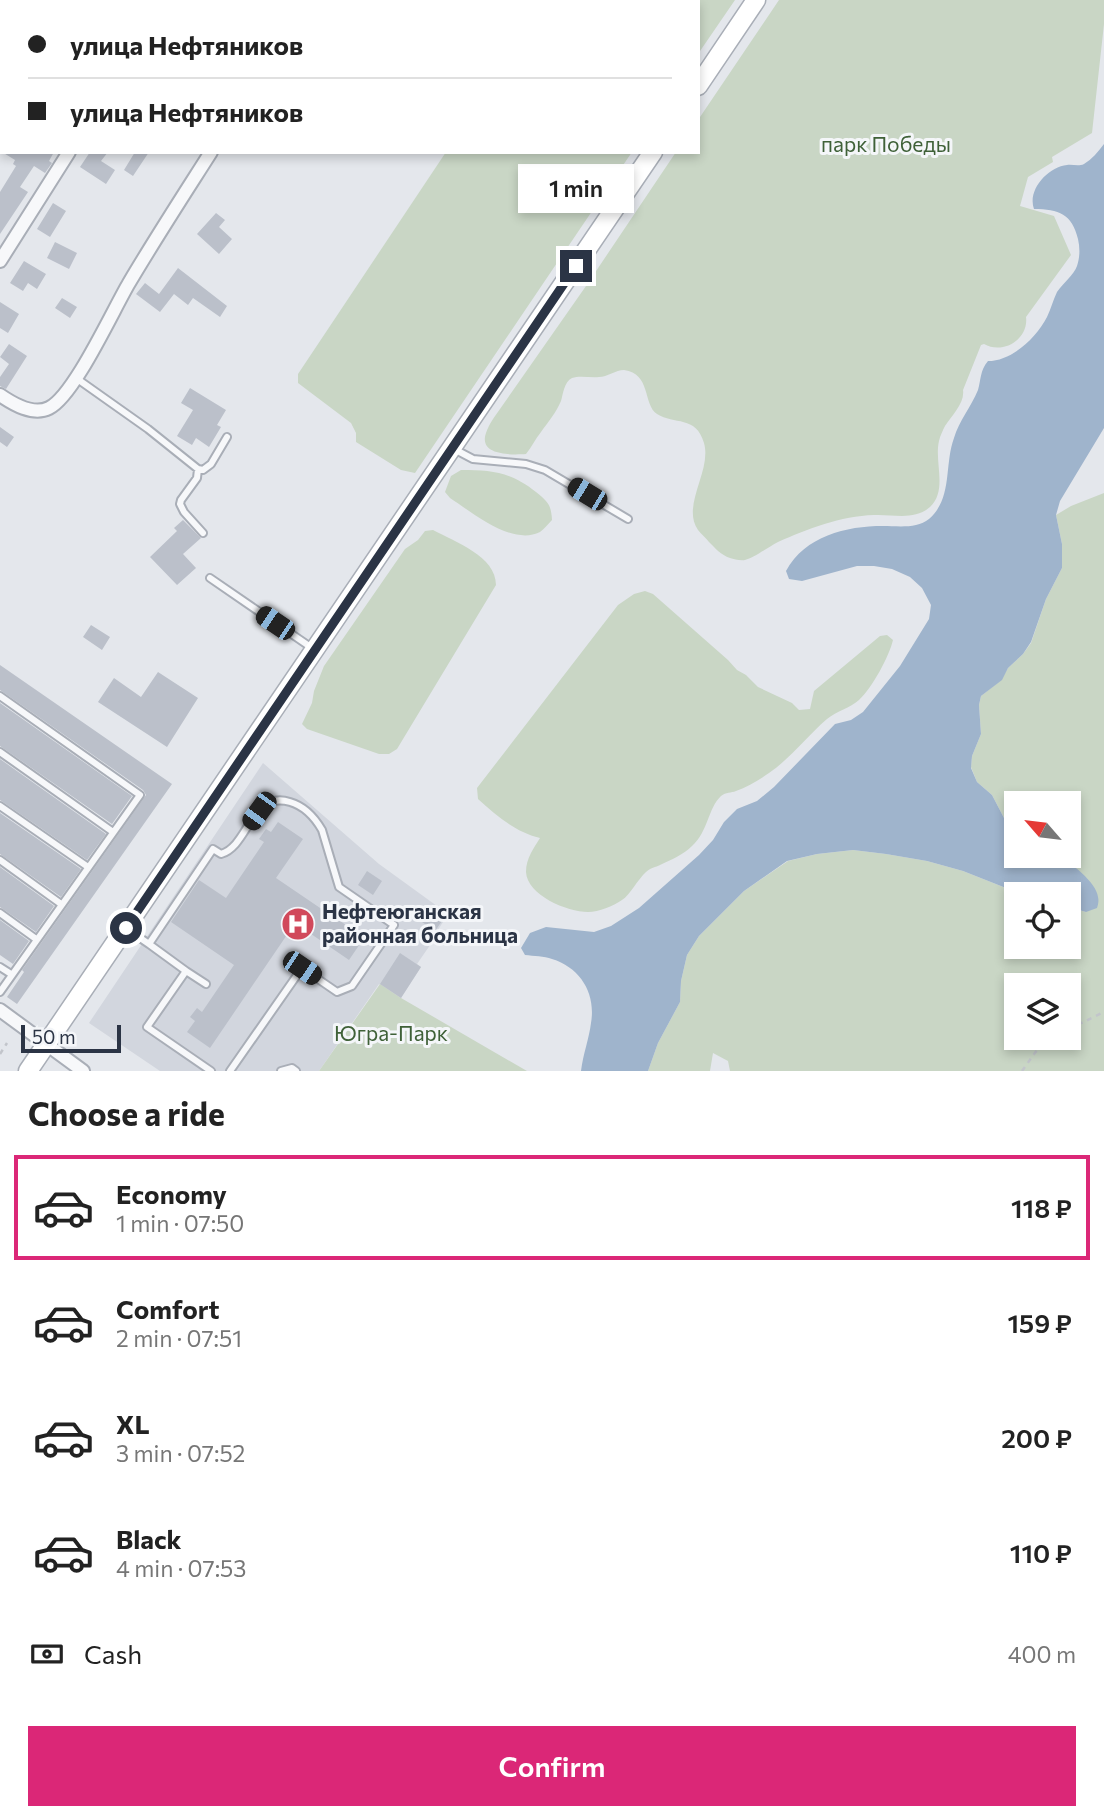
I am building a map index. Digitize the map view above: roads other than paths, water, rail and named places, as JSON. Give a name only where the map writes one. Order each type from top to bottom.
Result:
[{"type":"street","points":[[700,83],[756,0]]},
{"type":"street","points":[[0,261],[68,154]]},
{"type":"street","points":[[0,395],[31,411],[50,408],[60,399],[76,378],[130,282],[210,154]]},
{"type":"street","points":[[28,1071],[652,154]]},
{"type":"street","points":[[0,1010],[83,1071]]},
{"type":"lane","points":[[76,378],[148,429],[198,469],[203,470],[211,464],[227,437]]},
{"type":"lane","points":[[452,448],[473,459],[526,464],[545,470],[628,519]]},
{"type":"lane","points":[[198,469],[197,478],[180,504],[184,513],[203,533]]},
{"type":"lane","points":[[209,578],[315,650]]},
{"type":"lane","points":[[0,696],[140,795],[0,992]]},
{"type":"lane","points":[[0,752],[113,832]]},
{"type":"lane","points":[[149,944],[213,849],[221,854],[229,851],[259,811],[267,803],[276,800],[296,804],[315,819],[322,830],[339,887],[394,925],[352,986],[337,992],[302,968],[230,1071]]},
{"type":"lane","points":[[0,806],[88,867]]},
{"type":"lane","points":[[0,860],[61,904]]},
{"type":"lane","points":[[0,913],[36,939]]},
{"type":"lane","points":[[126,928],[206,984]]},
{"type":"lane","points":[[0,967],[11,975]]},
{"type":"lane","points":[[186,971],[147,1027],[211,1071]]},
{"type":"lane","points":[[281,1071],[292,1068],[296,1071]]},
{"type":"water","points":[[1104,144],[1104,428],[1060,501],[1056,515],[1062,544],[1062,568],[1046,599],[1031,642],[1008,668],[1002,680],[981,696],[981,734],[972,756],[971,768],[977,782],[992,795],[1004,818],[1004,868],[1076,868],[1093,885],[1098,898],[1097,908],[1086,912],[1081,911],[1081,882],[1004,882],[1004,887],[963,871],[927,861],[853,850],[787,861],[744,891],[699,936],[687,955],[681,981],[680,1002],[658,1043],[648,1071],[581,1071],[592,1012],[589,992],[578,976],[562,963],[546,957],[525,955],[521,948],[530,933],[546,927],[594,932],[611,926],[639,908],[699,855],[737,809],[757,801],[774,787],[835,724],[851,720],[863,712],[900,666],[929,619],[931,605],[922,588],[910,577],[892,569],[874,566],[857,566],[802,581],[789,579],[786,571],[804,549],[828,535],[869,526],[919,524],[937,511],[945,491],[954,438],[978,390],[985,364],[1014,353],[1037,333],[1057,292],[1077,266],[1079,246],[1072,224],[1057,212],[1034,209],[1036,187],[1053,170],[1067,165],[1084,164]]},
{"type":"place","name":"Нефтеюганская районная больница","points":[[298,924]]},
{"type":"park label","name":"парк Победы","points":[[886,145]]},
{"type":"park label","name":"Югра-Парк","points":[[391,1034]]}]
